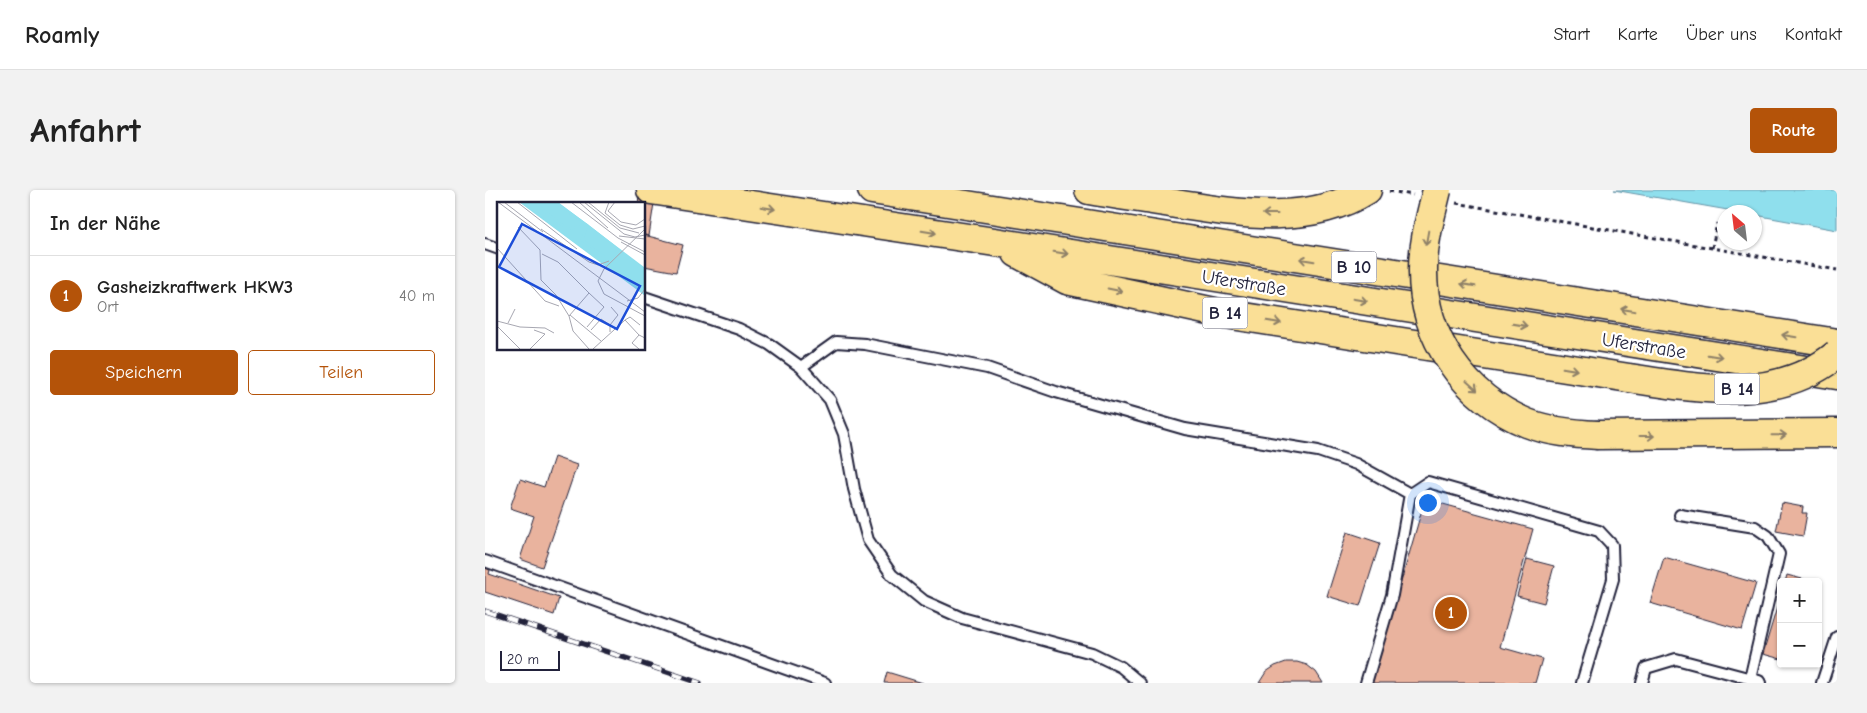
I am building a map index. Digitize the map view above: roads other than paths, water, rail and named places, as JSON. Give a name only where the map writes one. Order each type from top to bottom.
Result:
[{"type":"highway","name":"Uferstraße","points":[[651,190],[995,242],[1837,375]]},
{"type":"highway","name":"Uferstraße","points":[[871,190],[1837,343]]},
{"type":"highway","points":[[1089,190],[1223,211],[1268,214],[1300,213],[1333,206],[1367,190]]},
{"type":"highway","points":[[1436,196],[1424,252],[1423,268],[1425,296],[1438,340],[1461,376],[1482,395],[1513,415],[1542,428],[1575,434],[1837,434]]},
{"type":"highway","name":"B 14","points":[[995,242],[1067,280],[1209,310],[1691,388],[1729,390],[1762,387],[1780,383],[1816,369],[1837,354]]},
{"type":"lane","points":[[485,244],[497,248]]},
{"type":"lane","points":[[645,297],[739,329],[769,344],[801,367],[830,400],[844,434],[868,540],[892,575],[924,601],[962,618],[1092,653],[1121,667],[1140,683]]},
{"type":"lane","points":[[801,367],[835,342],[865,344],[987,368],[1056,392],[1185,429],[1318,451],[1356,464],[1410,494]]},
{"type":"lane","points":[[1366,683],[1392,595],[1410,494],[1428,482],[1599,531],[1612,545],[1613,578],[1582,683]]},
{"type":"lane","points":[[1643,683],[1647,668],[1677,659],[1755,681],[1779,554],[1768,536],[1755,527],[1680,515]]},
{"type":"lane","points":[[485,561],[825,683]]},
{"type":"lane","points":[[1822,683],[1837,637]]},
{"type":"water","points":[[1614,190],[1837,190],[1837,230],[1762,216],[1762,205],[1717,205],[1717,208]]},
{"type":"railway","points":[[485,611],[700,683]]},
{"type":"place","name":"Gasheizkraftwerk HKW3","points":[[1451,613]]}]
